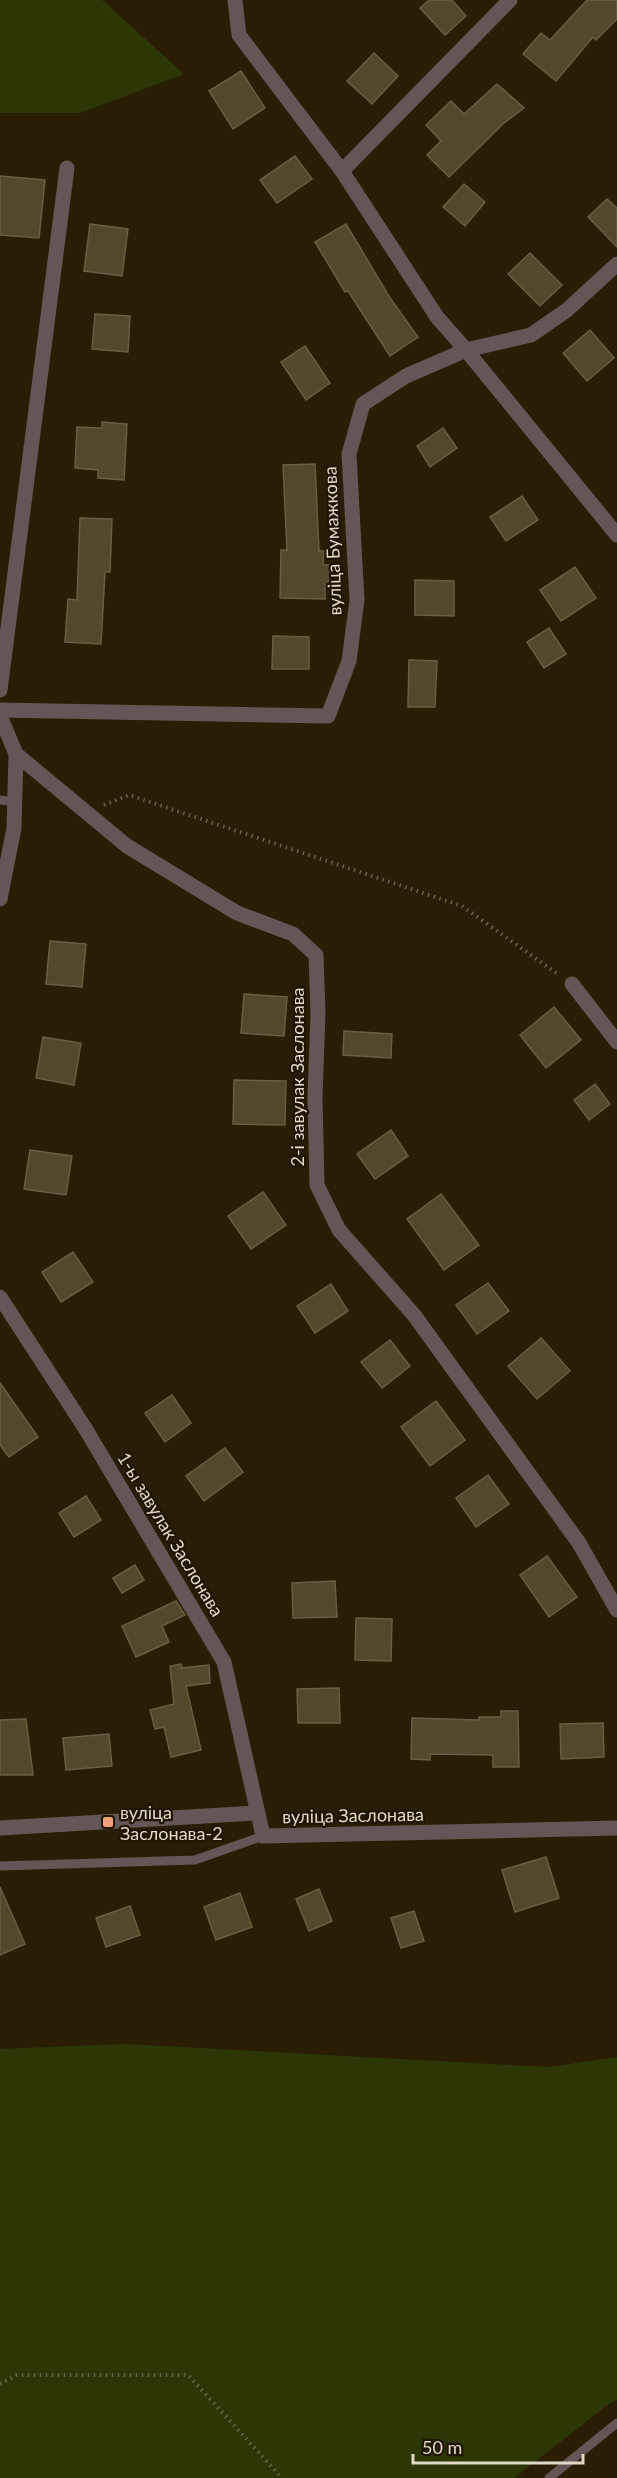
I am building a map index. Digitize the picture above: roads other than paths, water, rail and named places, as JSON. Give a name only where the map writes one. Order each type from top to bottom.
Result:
[{"type":"street","points":[[235,0],[239,35],[342,171],[436,317],[466,350],[617,535]]},
{"type":"street","points":[[342,171],[510,0]]},
{"type":"street","points":[[0,690],[67,168]]},
{"type":"street","name":"вуліца Бумажкова","points":[[0,710],[328,716],[349,662],[357,600],[349,454],[363,404],[406,376],[466,350],[531,335],[567,310],[617,264]]},
{"type":"street","points":[[0,716],[16,754],[8,801],[14,828],[0,899]]},
{"type":"street","name":"2-і завулак Заслонава","points":[[16,754],[127,846],[237,913],[293,934],[316,955],[317,1185],[339,1230],[414,1315],[579,1543],[617,1610]]},
{"type":"street","points":[[572,984],[617,1042]]},
{"type":"street","name":"1-ы завулак Заслонава","points":[[0,1296],[85,1428],[224,1662],[257,1813]]},
{"type":"street","name":"вуліца Заслонава","points":[[0,1828],[257,1813],[262,1836],[617,1828]]},
{"type":"lane","points":[[0,1866],[195,1860],[262,1836]]},
{"type":"lane","points":[[549,2478],[617,2423]]},
{"type":"place","name":"вуліца Заслонава-2","points":[[108,1822]]}]
